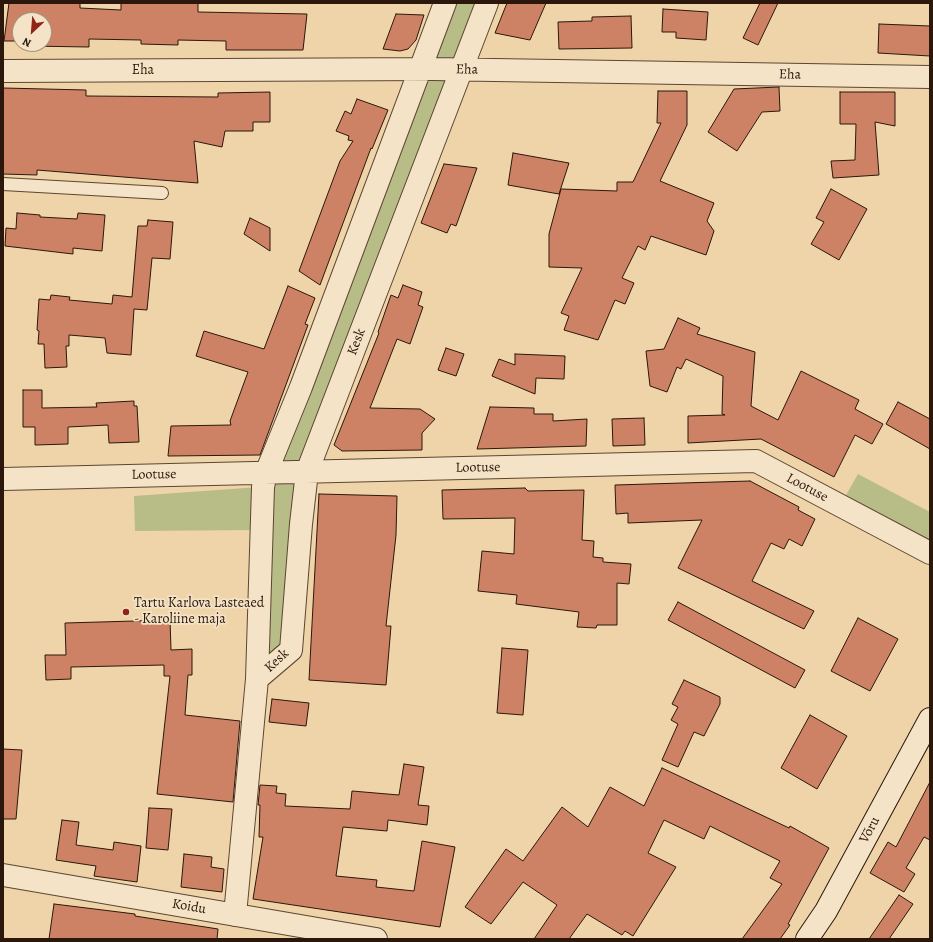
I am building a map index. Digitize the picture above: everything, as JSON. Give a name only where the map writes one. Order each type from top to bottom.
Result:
[{"type":"street","name":"Kesk","points":[[236,915],[257,680],[262,487],[266,473],[301,387],[421,70],[445,3]]},
{"type":"street","name":"Kesk","points":[[257,680],[291,650],[301,524],[307,472],[487,3]]},
{"type":"street","name":"Eha","points":[[3,71],[462,70],[930,77]]},
{"type":"street","name":"Lootuse","points":[[3,479],[756,461],[930,553]]},
{"type":"street","name":"Võru","points":[[806,939],[826,911],[930,719]]},
{"type":"street","name":"Koidu","points":[[3,874],[376,939]]},
{"type":"lane","points":[[3,184],[162,193]]},
{"type":"green space","points":[[445,3],[487,3],[307,472],[291,650],[257,679],[259,530],[135,531],[134,496],[259,487]]},
{"type":"green space","points":[[858,474],[930,512],[930,550],[841,504]]},
{"type":"building","points":[[9,3],[80,3],[80,8],[121,10],[121,3],[198,3],[198,12],[307,14],[303,50],[226,50],[226,41],[178,40],[178,45],[141,44],[141,40],[89,39],[89,47],[52,46],[52,12],[12,12],[12,41],[4,41]]},
{"type":"building","points":[[507,3],[546,3],[530,40],[495,33]]},
{"type":"building","points":[[760,3],[778,3],[758,45],[743,38]]},
{"type":"building","points":[[663,9],[708,12],[706,40],[676,38],[676,32],[662,32]]},
{"type":"building","points":[[396,14],[424,15],[416,40],[408,49],[400,51],[383,49]]},
{"type":"building","points":[[631,16],[632,48],[559,49],[558,22],[592,21],[592,17]]},
{"type":"building","points":[[879,24],[930,26],[930,56],[878,53]]},
{"type":"building","points":[[779,87],[780,111],[762,112],[737,151],[708,132],[734,89]]},
{"type":"building","points":[[3,88],[86,90],[86,96],[218,97],[218,93],[270,92],[270,122],[253,122],[253,131],[225,131],[222,147],[194,141],[198,183],[37,170],[37,175],[3,174]]},
{"type":"building","points":[[658,91],[687,91],[687,125],[660,181],[714,203],[707,221],[714,231],[706,255],[651,236],[645,250],[638,246],[622,278],[634,283],[625,304],[615,300],[598,340],[564,330],[569,316],[561,313],[582,268],[549,267],[549,234],[561,189],[617,191],[617,182],[633,182],[661,123],[657,123]]},
{"type":"building","points":[[840,92],[895,92],[895,126],[875,122],[879,175],[833,178],[831,161],[855,160],[856,124],[840,124]]},
{"type":"building","points":[[357,99],[388,110],[372,149],[371,148],[320,285],[299,271],[340,161],[353,141],[348,140],[349,136],[336,131],[345,111],[351,114]]},
{"type":"building","points":[[513,153],[569,163],[559,194],[508,185]]},
{"type":"building","points":[[444,164],[477,168],[456,226],[451,224],[447,233],[421,223]]},
{"type":"building","points":[[831,189],[867,209],[839,260],[811,244],[824,222],[816,218]]},
{"type":"building","points":[[17,213],[40,215],[40,217],[77,219],[78,213],[105,215],[102,251],[73,248],[73,254],[5,246],[6,228],[16,229]]},
{"type":"building","points":[[250,218],[270,228],[270,251],[244,234]]},
{"type":"building","points":[[148,220],[173,222],[170,259],[152,258],[147,310],[134,309],[131,355],[107,353],[105,338],[69,335],[69,346],[66,346],[67,367],[45,368],[44,344],[38,344],[39,331],[37,330],[39,299],[50,300],[51,295],[70,297],[69,300],[112,304],[113,295],[132,297],[138,226],[147,226]]},
{"type":"building","points":[[403,285],[422,292],[418,305],[423,307],[410,344],[397,339],[370,408],[420,409],[435,419],[422,433],[422,450],[342,451],[334,445],[379,333],[378,332],[391,295],[398,298]]},
{"type":"building","points":[[288,286],[315,298],[305,324],[308,325],[260,455],[168,456],[171,426],[231,425],[230,421],[248,372],[196,356],[204,331],[264,349]]},
{"type":"building","points":[[678,318],[700,328],[697,334],[755,352],[751,406],[778,420],[801,371],[859,400],[855,409],[883,424],[872,444],[855,435],[834,477],[761,439],[688,443],[688,416],[725,415],[722,414],[723,376],[686,359],[681,369],[677,367],[667,392],[650,386],[646,351],[664,349]]},
{"type":"building","points":[[446,348],[464,354],[456,376],[438,370]]},
{"type":"building","points":[[515,354],[565,356],[564,379],[536,378],[535,394],[492,376],[499,359],[515,365]]},
{"type":"building","points":[[23,390],[42,390],[42,408],[97,407],[96,403],[134,401],[134,406],[137,406],[139,442],[109,443],[108,425],[68,427],[68,444],[35,445],[35,427],[23,427]]},
{"type":"building","points":[[898,402],[930,419],[930,449],[886,424]]},
{"type":"building","points":[[490,407],[534,408],[534,414],[553,414],[553,421],[587,419],[586,446],[477,449]]},
{"type":"building","points":[[644,418],[645,445],[613,446],[612,419]]},
{"type":"building","points":[[750,481],[799,507],[798,510],[815,519],[802,546],[789,539],[784,549],[771,543],[752,581],[814,611],[804,629],[678,568],[702,520],[628,523],[628,513],[616,514],[615,485]]},
{"type":"building","points":[[525,488],[528,491],[584,490],[582,540],[594,541],[593,557],[603,558],[603,562],[631,564],[629,584],[617,583],[617,625],[597,625],[596,628],[577,627],[579,612],[516,604],[517,595],[478,591],[482,551],[514,554],[515,518],[443,519],[442,490]]},
{"type":"building","points":[[319,494],[397,496],[396,535],[386,626],[391,626],[386,685],[309,680]]},
{"type":"building","points":[[678,602],[805,670],[795,688],[668,620]]},
{"type":"building","points":[[858,618],[898,639],[870,691],[831,671]]},
{"type":"building","points":[[170,620],[171,650],[192,649],[192,675],[188,675],[185,715],[240,721],[233,802],[157,794],[170,676],[164,676],[164,665],[71,667],[71,679],[46,680],[45,655],[66,655],[65,623]]},
{"type":"building","points":[[502,648],[528,650],[523,715],[497,713]]},
{"type":"building","points":[[684,680],[720,697],[720,704],[704,736],[694,732],[678,767],[662,760],[678,724],[671,720],[678,707],[672,704]]},
{"type":"building","points":[[272,699],[309,703],[306,726],[269,722]]},
{"type":"building","points":[[810,715],[847,736],[817,789],[781,768]]},
{"type":"building","points":[[3,749],[22,750],[16,819],[3,819]]},
{"type":"building","points":[[404,764],[424,767],[418,805],[429,806],[427,825],[388,820],[387,831],[343,827],[336,876],[377,880],[376,887],[414,891],[422,841],[455,847],[440,927],[253,899],[263,837],[259,837],[260,805],[258,805],[260,785],[277,786],[276,793],[286,794],[285,806],[350,809],[352,791],[399,795]]},
{"type":"building","points":[[662,768],[789,828],[790,826],[829,848],[788,924],[790,925],[780,939],[742,939],[782,884],[770,878],[780,861],[710,826],[704,839],[664,820],[648,853],[676,867],[633,936],[625,931],[622,935],[587,914],[569,939],[534,939],[557,905],[523,882],[491,924],[465,907],[506,849],[523,861],[562,807],[588,827],[610,787],[644,806]]},
{"type":"building","points":[[930,782],[930,840],[924,837],[906,868],[915,874],[904,892],[870,873],[888,842],[896,847]]},
{"type":"building","points":[[149,808],[172,809],[168,850],[146,848]]},
{"type":"building","points":[[62,820],[79,822],[76,845],[113,850],[114,842],[141,846],[137,882],[94,876],[96,866],[56,860]]},
{"type":"building","points":[[184,854],[212,857],[211,867],[224,869],[222,892],[181,887]]},
{"type":"building","points":[[899,895],[913,904],[889,939],[869,939]]},
{"type":"building","points":[[54,904],[135,914],[135,916],[218,929],[217,939],[49,939]]},
{"type":"place","name":"Tartu Karlova Lasteaed - Karoliine maja","points":[[126,612]]}]
